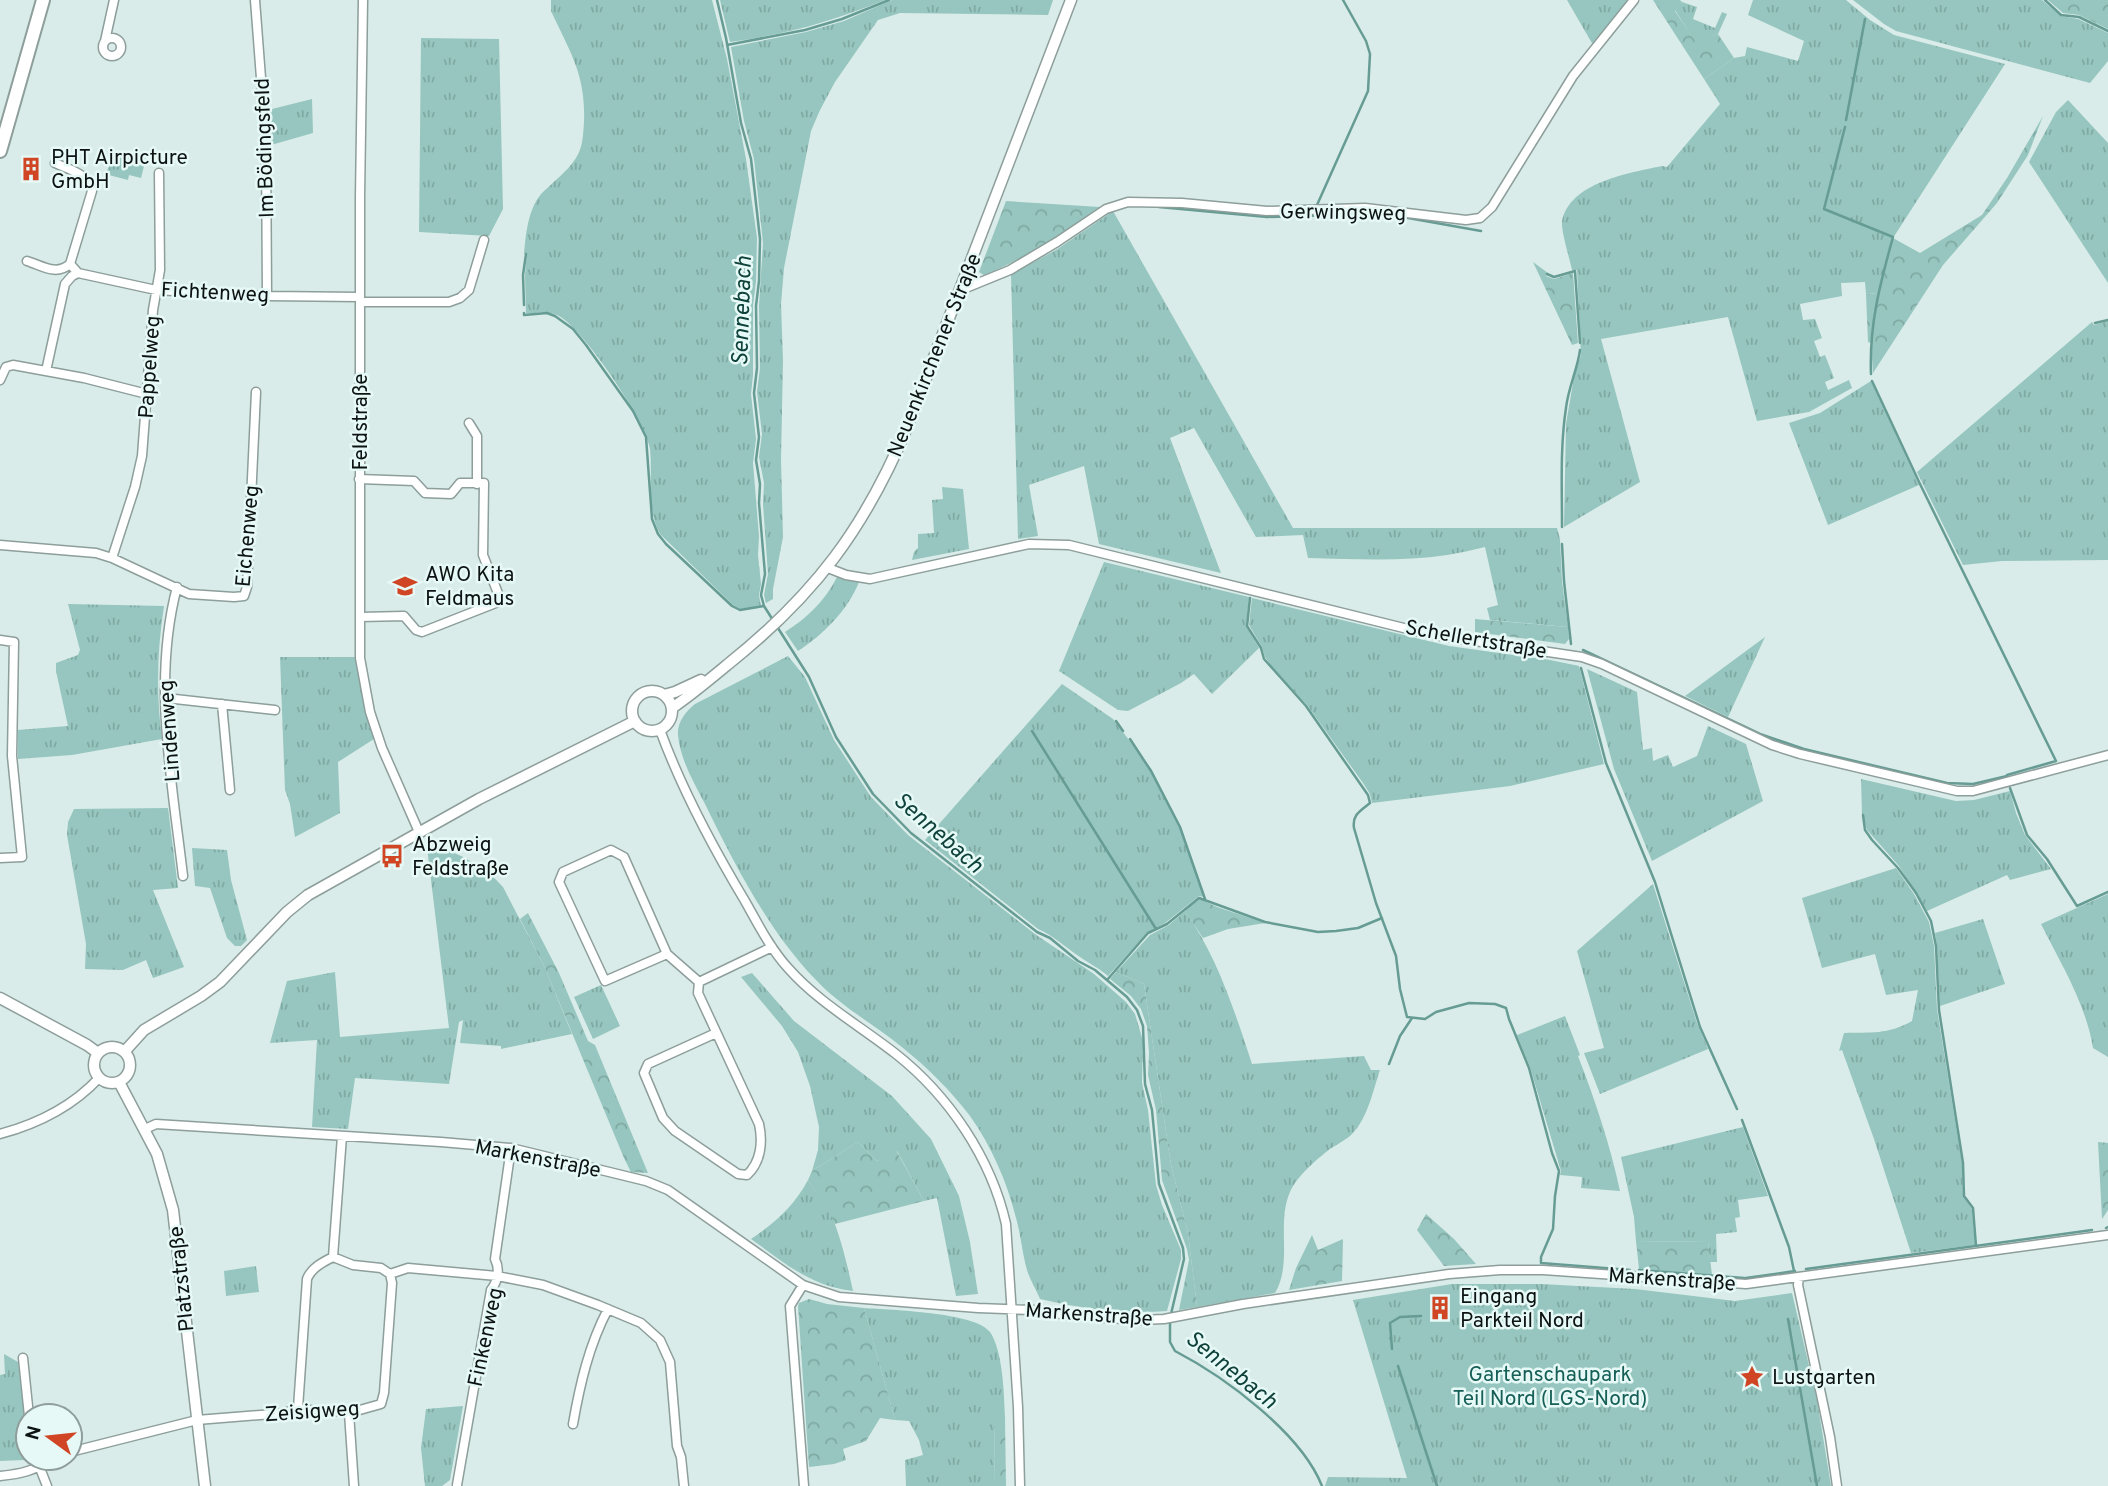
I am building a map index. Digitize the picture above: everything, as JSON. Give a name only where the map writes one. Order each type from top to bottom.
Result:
[{"type":"main road","points":[[0,151],[43,0]]},
{"type":"street","points":[[104,41],[114,0]]},
{"type":"street","name":"Im Bödingsfeld","points":[[255,0],[266,144],[267,296]]},
{"type":"street","name":"Feldstraße","points":[[363,0],[360,657],[370,712],[382,748],[419,832]]},
{"type":"street","name":"Neuenkirchener Straße","points":[[672,708],[726,667],[780,620],[828,568],[870,506],[895,456],[961,290],[1071,0]]},
{"type":"street","name":"Gerwingsweg","points":[[961,290],[1010,270],[1106,209],[1128,202],[1182,203],[1267,211],[1365,208],[1466,220],[1480,218],[1492,207],[1573,76],[1634,0]]},
{"type":"street","points":[[46,370],[65,284],[72,276],[92,191],[87,178],[55,163]]},
{"type":"street","name":"Pappelweg","points":[[113,558],[142,456],[160,270],[159,173]]},
{"type":"street","name":"Fichtenweg","points":[[27,261],[57,271],[74,269],[156,290],[449,302],[460,298],[469,290],[484,240]]},
{"type":"street","points":[[0,380],[6,367],[13,365],[147,394]]},
{"type":"street","name":"Eichenweg","points":[[0,545],[77,550],[113,558],[189,594],[244,596],[247,587],[256,393]]},
{"type":"street","points":[[469,423],[477,436],[477,484]]},
{"type":"street","points":[[359,479],[414,481],[425,493],[451,494],[460,484],[484,484],[483,555],[501,601],[422,632],[416,630],[404,616],[360,617]]},
{"type":"street","name":"Schellertstraße","points":[[828,568],[846,575],[870,579],[1029,544],[1069,545],[1428,634],[1582,657],[1772,745],[1957,791],[1973,790],[2108,754]]},
{"type":"street","name":"Lindenweg","points":[[177,587],[164,658],[168,742],[183,876]]},
{"type":"street","points":[[0,640],[14,642],[12,756],[22,857],[0,858]]},
{"type":"street","name":"Neuenkirchener Straße","points":[[664,695],[694,684],[726,667]]},
{"type":"street","points":[[647,692],[664,695],[672,708],[670,721],[660,730],[650,732],[641,728],[632,712],[639,696],[647,692]]},
{"type":"street","points":[[166,698],[275,710]]},
{"type":"street","points":[[222,704],[230,790]]},
{"type":"street","points":[[125,1051],[144,1030],[220,982],[287,912],[308,895],[479,799],[635,721]]},
{"type":"street","points":[[660,730],[676,772],[728,873],[772,947],[788,968],[827,1005],[896,1054],[921,1077],[943,1100],[972,1139],[987,1167],[1006,1224],[1013,1309],[1020,1486]]},
{"type":"street","points":[[0,756],[12,756]]},
{"type":"street","points":[[667,954],[605,981],[559,882],[563,872],[611,850],[624,857],[667,954],[699,982]]},
{"type":"street","points":[[699,982],[772,947]]},
{"type":"street","points":[[699,982],[698,993],[759,1124],[762,1143],[760,1153],[756,1164],[747,1175],[738,1174],[675,1131],[663,1118],[644,1073],[648,1064],[716,1033]]},
{"type":"street","points":[[0,998],[98,1053]]},
{"type":"street","points":[[114,1046],[125,1051],[131,1062],[128,1074],[119,1082],[108,1083],[99,1078],[94,1063],[98,1053],[114,1046]]},
{"type":"street","points":[[0,1134],[50,1115],[87,1090],[99,1078]]},
{"type":"street","name":"Platzstraße","points":[[119,1082],[156,1154],[173,1210],[205,1486]]},
{"type":"street","name":"Markenstraße","points":[[145,1129],[156,1124],[511,1148],[646,1181],[668,1190],[803,1285],[839,1297],[1033,1310],[1118,1319],[1164,1319],[1404,1279],[1500,1270],[1590,1273],[1736,1284],[2108,1235]]},
{"type":"street","points":[[333,1257],[342,1136]]},
{"type":"street","name":"Finkenweg","points":[[457,1486],[491,1290],[496,1284],[499,1267],[495,1259],[511,1148]]},
{"type":"street","points":[[298,1408],[307,1279],[321,1263],[333,1257],[353,1265],[381,1268],[390,1275],[408,1268],[497,1276],[542,1285],[640,1323],[654,1334],[666,1350],[673,1375],[677,1446],[684,1486]]},
{"type":"street","name":"Zeisigweg","points":[[84,1448],[197,1420],[285,1413],[298,1408],[315,1411],[330,1409],[349,1413],[381,1404],[392,1283],[390,1275]]},
{"type":"street","points":[[1799,1277],[1798,1285],[1830,1437],[1837,1486]]},
{"type":"street","points":[[803,1285],[790,1306],[804,1486]]},
{"type":"street","points":[[573,1424],[584,1372],[608,1309]]},
{"type":"street","points":[[23,1357],[28,1402]]},
{"type":"street","points":[[349,1413],[354,1486]]},
{"type":"street","points":[[0,1476],[25,1472]]},
{"type":"green space","points":[[551,0],[712,0],[727,59],[746,159],[757,238],[751,394],[756,439],[753,463],[761,584],[761,606],[758,608],[740,609],[733,605],[660,534],[651,504],[650,449],[626,398],[596,355],[568,323],[557,315],[545,312],[526,313],[527,253],[524,254],[531,214],[537,199],[576,158],[583,132],[584,105],[579,77],[551,11]]},
{"type":"green space","points":[[720,0],[885,0],[809,26],[730,42]]},
{"type":"green space","points":[[892,0],[1053,0],[1048,15],[900,13],[878,20],[835,82],[820,110],[811,131],[784,268],[781,304],[783,537],[773,599],[766,603],[764,595],[768,574],[764,483],[759,457],[762,434],[757,392],[763,243],[754,159],[744,121],[731,47],[806,32],[844,21]]},
{"type":"green space","points":[[1567,0],[1629,0],[1593,45]]},
{"type":"green space","points":[[1653,0],[1680,0],[1682,2],[1675,11],[1695,41],[1718,34],[1734,58],[1704,79]]},
{"type":"green space","points":[[1753,0],[1846,0],[1894,35],[2005,64],[1893,238],[1878,293],[1866,294],[1865,282],[1841,283],[1842,296],[1800,304],[1803,320],[1815,319],[1822,338],[1814,341],[1820,357],[1825,355],[1834,378],[1825,382],[1828,390],[1849,380],[1852,388],[1809,412],[1757,421],[1728,317],[1601,339],[1640,482],[1564,527],[1566,424],[1574,377],[1581,355],[1577,270],[1572,270],[1562,222],[1567,208],[1576,197],[1603,182],[1618,176],[1667,167],[1720,104],[1704,79],[1734,58],[1745,56],[1747,47],[1798,61],[1804,41],[1748,15]]},
{"type":"green space","points":[[1853,0],[2042,0],[2061,16],[2078,19],[2108,33],[2108,61],[2090,83],[1896,31]]},
{"type":"green space","points":[[2048,0],[2108,0],[2108,29],[2079,15],[2063,13]]},
{"type":"green space","points":[[1682,2],[1697,7],[1693,19],[1715,28],[1722,12],[1727,14],[1718,34],[1695,42],[1675,10]]},
{"type":"green space","points":[[421,38],[499,39],[503,209],[489,236],[419,232]]},
{"type":"green space","points":[[312,99],[313,133],[271,145],[268,110]]},
{"type":"green space","points":[[2068,100],[2108,143],[2108,283],[2029,162],[2056,112]]},
{"type":"green space","points":[[2043,116],[2028,155],[1997,203],[1943,265],[1873,373],[1871,343],[1868,342],[1866,294],[1878,293],[1893,238],[1920,253],[1982,215]]},
{"type":"green space","points":[[117,152],[146,158],[141,178],[129,175],[128,180],[105,174]]},
{"type":"green space","points":[[1006,201],[1100,207],[1029,253],[984,275],[979,272]]},
{"type":"green space","points":[[1113,211],[1293,528],[1557,528],[1568,627],[1490,620],[1487,608],[1498,605],[1485,547],[1412,559],[1308,558],[1303,535],[1256,537],[1194,428],[1170,438],[1221,573],[1099,544],[1084,466],[1029,485],[1038,536],[1018,539],[1011,274],[1056,250]]},
{"type":"green space","points":[[1533,262],[1548,273],[1546,276],[1554,279],[1573,273],[1578,343],[1572,345]]},
{"type":"green space","points":[[2108,321],[2108,560],[2002,561],[1963,565],[1917,472],[2092,322],[2094,325]]},
{"type":"green space","points":[[1871,381],[1919,485],[1828,525],[1789,423],[1820,413]]},
{"type":"green space","points":[[942,487],[963,489],[969,549],[912,560],[918,548],[918,534],[934,533],[932,500],[943,499]]},
{"type":"green space","points":[[1104,562],[1249,597],[1246,626],[1259,648],[1212,694],[1194,674],[1128,711],[1118,710],[1059,671]]},
{"type":"green space","points":[[837,577],[859,582],[834,621],[798,651],[785,632],[815,608]]},
{"type":"green space","points":[[1252,598],[1449,646],[1579,666],[1604,764],[1510,786],[1372,803],[1363,783],[1307,705],[1265,657],[1249,625]]},
{"type":"green space","points":[[68,604],[164,606],[158,672],[162,739],[72,755],[18,759],[18,730],[68,726],[56,663],[78,655],[80,650]]},
{"type":"green space","points":[[1475,619],[1568,627],[1569,639],[1565,644],[1475,632]]},
{"type":"green space","points":[[1765,637],[1728,717],[1685,696]]},
{"type":"green space","points":[[788,656],[805,677],[834,740],[871,797],[908,835],[1035,934],[1094,974],[1126,1002],[1135,1014],[1143,1041],[1142,1083],[1148,1110],[1156,1185],[1181,1250],[1167,1311],[1103,1310],[1040,1299],[1027,1270],[1018,1224],[1003,1178],[992,1152],[970,1116],[921,1064],[815,979],[782,940],[754,896],[688,771],[679,744],[678,730],[683,717],[695,704]]},
{"type":"green space","points":[[280,657],[356,657],[366,714],[374,739],[338,762],[340,813],[295,837],[285,790]]},
{"type":"green space","points":[[1587,669],[1637,692],[1643,750],[1652,748],[1653,761],[1668,755],[1673,767],[1697,756],[1708,726],[1746,744],[1763,801],[1652,861],[1614,769]]},
{"type":"green space","points":[[1062,684],[1113,719],[1152,770],[1179,823],[1205,897],[1199,896],[1165,923],[1148,932],[1108,976],[1038,929],[925,840]]},
{"type":"green space","points":[[1861,779],[1956,801],[1974,800],[2010,791],[2025,835],[2051,869],[2010,880],[2007,875],[1927,911],[1899,866],[1867,830],[1862,814]]},
{"type":"green space","points":[[168,808],[178,888],[153,890],[184,967],[153,978],[146,960],[123,970],[85,969],[86,944],[67,835],[68,822],[74,809]]},
{"type":"green space","points":[[432,845],[471,861],[503,887],[545,968],[572,1034],[501,1049],[501,1046],[460,1043],[463,1020],[459,1022],[449,1084],[355,1078],[348,1129],[312,1127],[317,1040],[270,1043],[287,981],[335,972],[340,1037],[449,1028],[427,847]]},
{"type":"green space","points":[[192,848],[227,850],[231,880],[247,940],[241,946],[235,946],[227,938],[210,888],[195,886]]},
{"type":"green space","points":[[1896,868],[1929,922],[1934,946],[1937,1009],[1962,1163],[1963,1196],[1972,1209],[1975,1245],[1911,1253],[1874,1139],[1842,1050],[1839,1051],[1844,1033],[1887,1031],[1912,1021],[1918,990],[1886,995],[1875,954],[1822,968],[1802,898]]},
{"type":"green space","points":[[1653,884],[1697,1023],[1708,1049],[1600,1094],[1584,1053],[1604,1048],[1577,951]]},
{"type":"green space","points":[[2108,894],[2108,1057],[2093,1048],[2079,1000],[2041,924]]},
{"type":"green space","points":[[1200,899],[1265,923],[1228,929],[1203,938],[1185,911]]},
{"type":"green space","points":[[1185,911],[1216,965],[1252,1064],[1364,1056],[1371,1070],[1380,1070],[1358,1127],[1307,1169],[1290,1192],[1284,1217],[1283,1269],[1275,1293],[1197,1307],[1188,1233],[1171,1165],[1144,984],[1116,972],[1150,935],[1169,925]]},
{"type":"green space","points":[[528,913],[559,973],[588,1041],[595,1045],[648,1173],[631,1172],[624,1158],[545,968],[520,919]]},
{"type":"green space","points":[[1983,919],[2005,984],[1940,1006],[1935,933]]},
{"type":"green space","points":[[1116,972],[1144,984],[1171,1165],[1188,1233],[1197,1307],[1179,1310],[1189,1260],[1162,1180],[1156,1110],[1148,1075],[1147,1026],[1141,1009],[1131,996],[1110,979]]},
{"type":"green space","points":[[752,973],[794,1021],[892,1096],[931,1139],[959,1196],[978,1294],[956,1296],[937,1198],[924,1201],[897,1151],[877,1161],[858,1142],[812,1171],[818,1150],[819,1127],[810,1086],[798,1052],[782,1026],[741,977]]},
{"type":"green space","points":[[601,985],[620,1026],[593,1039],[574,997]]},
{"type":"green space","points":[[1565,1016],[1602,1122],[1620,1191],[1581,1188],[1582,1177],[1560,1175],[1530,1067],[1517,1035]]},
{"type":"green space","points":[[1743,1127],[1768,1196],[1738,1200],[1740,1217],[1735,1218],[1737,1232],[1716,1234],[1717,1262],[1710,1262],[1708,1242],[1636,1241],[1634,1217],[1621,1157]]},
{"type":"green space","points":[[858,1142],[877,1161],[896,1150],[924,1201],[835,1224],[808,1180],[812,1171]]},
{"type":"green space","points":[[2098,1142],[2108,1143],[2108,1210],[2102,1219]]},
{"type":"green space","points":[[808,1180],[834,1221],[853,1291],[811,1279],[751,1239],[783,1213],[797,1198]]},
{"type":"green space","points":[[1426,1214],[1454,1239],[1476,1264],[1444,1266],[1417,1230]]},
{"type":"green space","points":[[1312,1235],[1318,1250],[1343,1239],[1342,1281],[1289,1290],[1296,1268]]},
{"type":"green space","points":[[1636,1241],[1708,1242],[1712,1275],[1639,1269]]},
{"type":"green space","points":[[256,1266],[259,1292],[226,1296],[224,1271]]},
{"type":"green space","name":"Gartenschaupark Teil Nord (LGS-Nord)","points":[[1452,1284],[1541,1284],[1635,1289],[1735,1301],[1792,1293],[1817,1400],[1831,1486],[1325,1486],[1328,1477],[1407,1478],[1353,1300]]},
{"type":"green space","points":[[809,1299],[864,1308],[895,1420],[880,1418],[866,1441],[843,1449],[846,1460],[809,1467],[798,1306]]},
{"type":"green space","points":[[864,1308],[950,1316],[981,1325],[990,1332],[1000,1361],[1005,1417],[994,1417],[995,1486],[906,1486],[905,1460],[923,1455],[909,1421],[895,1420]]},
{"type":"green space","points":[[4,1354],[18,1362],[23,1402],[14,1402],[14,1460],[0,1461],[0,1375],[5,1374]]},
{"type":"green space","points":[[463,1406],[450,1480],[442,1486],[425,1486],[421,1448],[426,1409]]},
{"type":"green space","points":[[994,1417],[1005,1417],[1006,1486],[995,1486]]},
{"type":"waterway","name":"Sennebach","points":[[717,0],[741,123],[751,159],[760,239],[754,393],[759,437],[756,460],[765,574],[761,595],[764,606],[809,677],[836,737],[873,794],[911,833],[1037,932],[1050,938],[1078,961],[1095,970],[1127,997],[1137,1010],[1143,1026],[1145,1084],[1152,1110],[1159,1184],[1183,1248],[1184,1259],[1171,1314]]},
{"type":"waterway","points":[[727,45],[805,30],[889,0]]},
{"type":"waterway","points":[[1317,205],[1368,91],[1370,54],[1366,41],[1343,0]]},
{"type":"waterway","points":[[2045,0],[2061,15],[2079,17],[2108,31]]},
{"type":"waterway","points":[[1846,120],[1865,19]]},
{"type":"waterway","points":[[1845,127],[1824,209],[1893,237],[1874,322],[1871,374]]},
{"type":"waterway","points":[[1159,207],[1267,217],[1365,214],[1397,216],[1481,231]]},
{"type":"waterway","points":[[524,305],[523,275],[526,254]]},
{"type":"waterway","points":[[1547,274],[1554,277],[1575,271],[1580,343]]},
{"type":"waterway","points":[[524,313],[547,313],[573,329],[633,411],[646,437],[652,519],[666,544],[732,606],[740,610],[764,606]]},
{"type":"waterway","points":[[2095,323],[2108,320]]},
{"type":"waterway","points":[[1562,527],[1564,423],[1580,350]]},
{"type":"waterway","points":[[1872,381],[2056,761],[2007,775]]},
{"type":"waterway","points":[[1562,544],[1571,644]]},
{"type":"waterway","points":[[1250,598],[1247,626],[1261,648],[1264,659],[1306,706],[1368,795],[1370,803],[1356,816],[1354,828],[1376,903],[1396,956],[1407,1017],[1425,1019],[1436,1012],[1469,1003],[1495,1004],[1506,1008],[1529,1068],[1559,1171],[1553,1229],[1541,1263],[1630,1270]]},
{"type":"waterway","points":[[1583,650],[1760,734],[1804,749],[1947,783],[1973,784],[2007,776]]},
{"type":"waterway","points":[[1581,668],[1606,763],[1655,882],[1700,1027],[1737,1109]]},
{"type":"waterway","points":[[1116,721],[1123,731]]},
{"type":"waterway","points":[[1032,731],[1156,929]]},
{"type":"waterway","points":[[1130,739],[1151,771],[1180,827],[1205,899]]},
{"type":"waterway","points":[[2010,788],[2027,835],[2047,859],[2077,906],[2108,892]]},
{"type":"waterway","points":[[1863,815],[1865,830],[1898,868],[1931,921],[1936,946],[1939,1010],[1963,1163],[1964,1196],[1973,1208],[1976,1246]]},
{"type":"waterway","points":[[1107,980],[1148,933],[1167,924],[1199,898],[1265,922],[1318,932],[1358,928],[1382,918]]},
{"type":"waterway","points":[[1389,1064],[1400,1036],[1412,1018]]},
{"type":"waterway","points":[[1742,1120],[1789,1247],[1794,1271]]},
{"type":"waterway","points":[[1806,1269],[2092,1230]]},
{"type":"waterway","points":[[1639,1270],[1744,1278]]},
{"type":"waterway","points":[[1746,1278],[1795,1271]]},
{"type":"waterway","points":[[1392,1349],[1390,1323],[1400,1317],[1421,1316]]},
{"type":"waterway","points":[[1788,1319],[1817,1486]]},
{"type":"waterway","name":"Sennebach","points":[[1170,1321],[1170,1342],[1175,1351],[1216,1376],[1259,1408],[1297,1446],[1312,1466],[1322,1486]]},
{"type":"waterway","points":[[1398,1366],[1437,1486]]},
{"type":"place","name":"PHT Airpicture GmbH","points":[[31,169]]},
{"type":"place","name":"AWO Kita Feldmaus","points":[[405,586]]},
{"type":"place","name":"Abzweig Feldstraße","points":[[392,856]]},
{"type":"place","name":"Eingang Parkteil Nord","points":[[1440,1308]]},
{"type":"place","name":"Lustgarten","points":[[1752,1377]]}]
